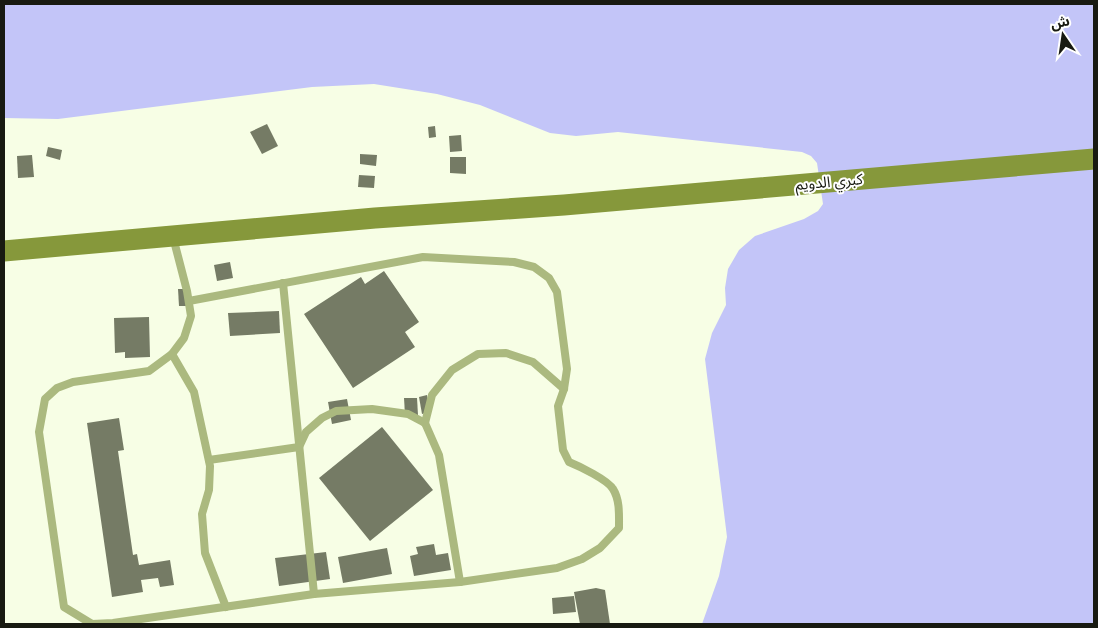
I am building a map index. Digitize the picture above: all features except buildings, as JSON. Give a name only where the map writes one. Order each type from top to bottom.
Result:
[{"type":"main road","name":"كبري الدويم","points":[[4,251],[374,218],[564,205],[1094,159]]},
{"type":"lane","points":[[172,236],[191,316],[184,338],[172,354],[149,371],[73,382],[57,388],[45,399],[39,432],[64,607],[92,624],[113,623],[314,594],[460,582],[557,568],[582,559],[600,548],[620,528],[619,505],[612,487],[569,462],[563,450],[558,406],[564,389],[567,369],[557,292],[549,278],[534,267],[514,262],[423,257],[284,282],[188,302]]},
{"type":"lane","points":[[284,282],[314,594]]},
{"type":"lane","points":[[460,582],[439,455],[425,423],[432,395],[452,370],[478,354],[506,353],[533,362],[564,389]]},
{"type":"lane","points":[[172,354],[194,392],[209,460],[209,490],[202,514],[206,553],[226,607]]},
{"type":"lane","points":[[300,447],[306,432],[322,418],[336,411],[372,408],[408,414],[425,423]]},
{"type":"lane","points":[[209,460],[300,447]]},
{"type":"water","points":[[4,4],[1094,4],[1094,624],[702,624],[719,576],[727,537],[705,359],[712,333],[726,305],[725,288],[728,269],[739,250],[755,236],[804,219],[818,211],[823,204],[817,163],[811,156],[802,152],[618,132],[576,136],[550,133],[480,105],[437,94],[374,84],[312,87],[58,119],[4,118]]}]
